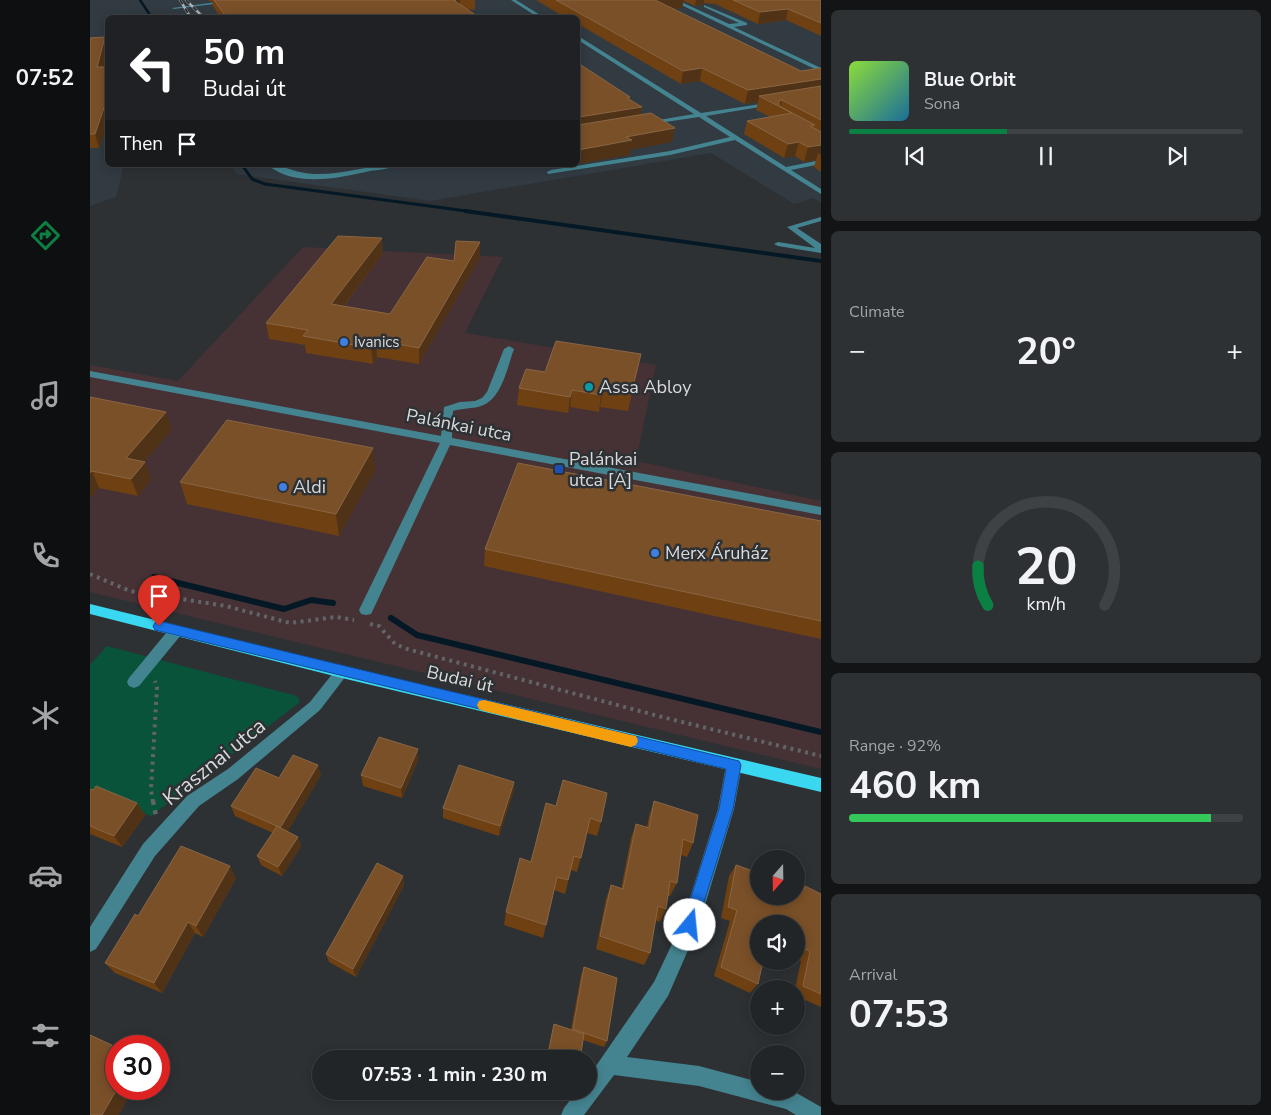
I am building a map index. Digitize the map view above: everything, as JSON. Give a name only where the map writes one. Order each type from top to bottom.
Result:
[{"type":"main road","name":"Budai út","points":[[90,609],[342,672],[821,785]]},
{"type":"street","points":[[169,0],[175,10],[244,0]]},
{"type":"street","points":[[513,0],[538,15]]},
{"type":"street","points":[[673,0],[821,70]]},
{"type":"street","points":[[706,6],[745,24],[728,26]]},
{"type":"street","points":[[580,40],[821,192]]},
{"type":"street","points":[[665,93],[679,91]]},
{"type":"street","points":[[644,124],[784,101]]},
{"type":"street","points":[[551,172],[660,155],[736,138]]},
{"type":"street","points":[[785,169],[821,162]]},
{"type":"street","points":[[276,167],[285,172],[309,177],[380,167]]},
{"type":"street","points":[[345,167],[349,172]]},
{"type":"street","points":[[545,167],[556,178]]},
{"type":"street","points":[[821,220],[791,227],[821,250]]},
{"type":"street","points":[[778,244],[821,250]]},
{"type":"street","points":[[366,610],[446,441],[448,409],[460,405],[477,404],[486,400],[492,393],[509,349]]},
{"type":"street","name":"Palánkai utca","points":[[90,374],[821,511]]},
{"type":"street","points":[[134,682],[176,631]]},
{"type":"street","name":"Krasznai utca","points":[[90,943],[149,850],[160,836],[193,801],[233,774],[315,706],[342,672]]},
{"type":"street","points":[[572,1115],[610,1066],[661,989],[690,925],[726,809],[734,765]]},
{"type":"street","points":[[610,1066],[699,1076],[790,1100],[816,1115]]},
{"type":"path","points":[[90,574],[130,591],[226,606],[290,623],[336,617],[360,622]]},
{"type":"path","points":[[368,624],[379,626],[395,644],[406,649],[666,718],[821,756]]},
{"type":"path","points":[[148,664],[157,687],[151,790],[160,836]]},
{"type":"shaded area","points":[[90,0],[821,0],[821,203],[813,198],[794,204],[711,153],[430,201],[237,174],[232,167],[580,167],[580,15],[105,15],[105,167],[124,167],[116,197],[90,206]]},
{"type":"shaded area","points":[[303,247],[503,257],[465,333],[656,365],[636,461],[821,501],[821,769],[90,592],[90,365],[178,381]]},
{"type":"green space","points":[[107,646],[297,696],[300,702],[151,816],[90,792],[90,665]]},
{"type":"building","points":[[214,0],[456,0],[476,15],[225,15]]},
{"type":"building","points":[[556,0],[655,0],[801,71],[821,68],[821,79],[748,90],[702,68],[683,71]]},
{"type":"building","points":[[733,0],[821,0],[821,23],[788,9],[760,12]]},
{"type":"building","points":[[105,37],[97,67],[105,67],[105,105],[95,134],[90,134],[90,38]]},
{"type":"building","points":[[580,64],[630,97],[627,98],[642,107],[580,117]]},
{"type":"building","points":[[821,86],[821,120],[782,100],[779,101],[779,106],[815,125],[810,126],[821,132],[821,145],[808,147],[799,142],[788,144],[747,121],[792,113],[759,96]]},
{"type":"building","points":[[651,113],[675,128],[626,137],[632,140],[580,150],[580,125]]},
{"type":"building","points":[[338,236],[382,238],[331,304],[390,314],[427,257],[454,261],[456,241],[480,242],[419,348],[376,340],[371,348],[303,336],[308,330],[266,323]]},
{"type":"building","points":[[556,341],[641,354],[631,394],[603,390],[601,395],[572,390],[570,397],[519,388],[526,369],[545,372]]},
{"type":"building","points":[[90,397],[166,412],[126,458],[145,462],[131,479],[92,471],[90,473]]},
{"type":"building","name":"Aldi","points":[[227,420],[373,448],[336,514],[180,482]]},
{"type":"building","name":"Merx Áruház","points":[[518,463],[821,521],[821,621],[485,549]]},
{"type":"building","points":[[379,737],[418,749],[401,788],[361,775]]},
{"type":"building","points":[[293,755],[318,765],[280,828],[298,837],[278,867],[257,856],[277,826],[231,806],[256,768],[279,778]]},
{"type":"building","points":[[459,765],[514,782],[500,826],[443,808]]},
{"type":"building","points":[[563,780],[607,793],[601,822],[590,818],[581,858],[574,856],[568,880],[557,877],[546,925],[506,912],[520,858],[531,862],[546,803],[556,806]]},
{"type":"building","points":[[96,786],[137,803],[114,836],[90,826],[90,789],[93,790]]},
{"type":"building","points":[[654,801],[698,815],[693,843],[683,839],[677,883],[670,881],[666,909],[658,906],[650,953],[600,936],[611,885],[623,889],[636,824],[649,828]]},
{"type":"building","points":[[181,846],[230,866],[196,926],[188,922],[154,983],[105,963],[135,914],[138,916]]},
{"type":"building","points":[[377,863],[403,876],[353,969],[326,954]]},
{"type":"building","points":[[736,865],[750,870],[750,905],[805,905],[805,886],[821,894],[821,994],[805,987],[804,980],[810,951],[805,949],[805,915],[750,915],[750,970],[761,970],[759,980],[750,980],[721,967],[737,910],[728,907]]},
{"type":"building","points":[[584,967],[617,978],[607,1041],[573,1029]]},
{"type":"building","points":[[554,1024],[584,1034],[581,1050],[549,1050]]},
{"type":"building","points":[[90,1035],[105,1042],[105,1100],[111,1100],[102,1115],[90,1115]]},
{"type":"waterway","points":[[140,0],[150,15]]},
{"type":"waterway","points":[[243,167],[252,179],[265,184],[474,212]]},
{"type":"waterway","points":[[465,211],[821,261]]},
{"type":"waterway","points":[[154,577],[284,609],[311,600],[333,603]]},
{"type":"waterway","points":[[391,618],[417,635],[821,732]]},
{"type":"railway","points":[[180,0],[189,15]]},
{"type":"railway","points":[[186,0],[201,15]]},
{"type":"slow traffic","points":[[484,705],[631,741]]},
{"type":"place","name":"Ivanics","points":[[344,342]]},
{"type":"place","name":"Assa Abloy","points":[[589,387]]},
{"type":"place","name":"Palánkai utca [A]","points":[[559,469]]},
{"type":"place","name":"Aldi","points":[[283,487]]},
{"type":"place","name":"Merx Áruház","points":[[655,553]]},
{"type":"route","points":[[159,626],[342,672],[734,765],[726,809],[690,925]]}]
